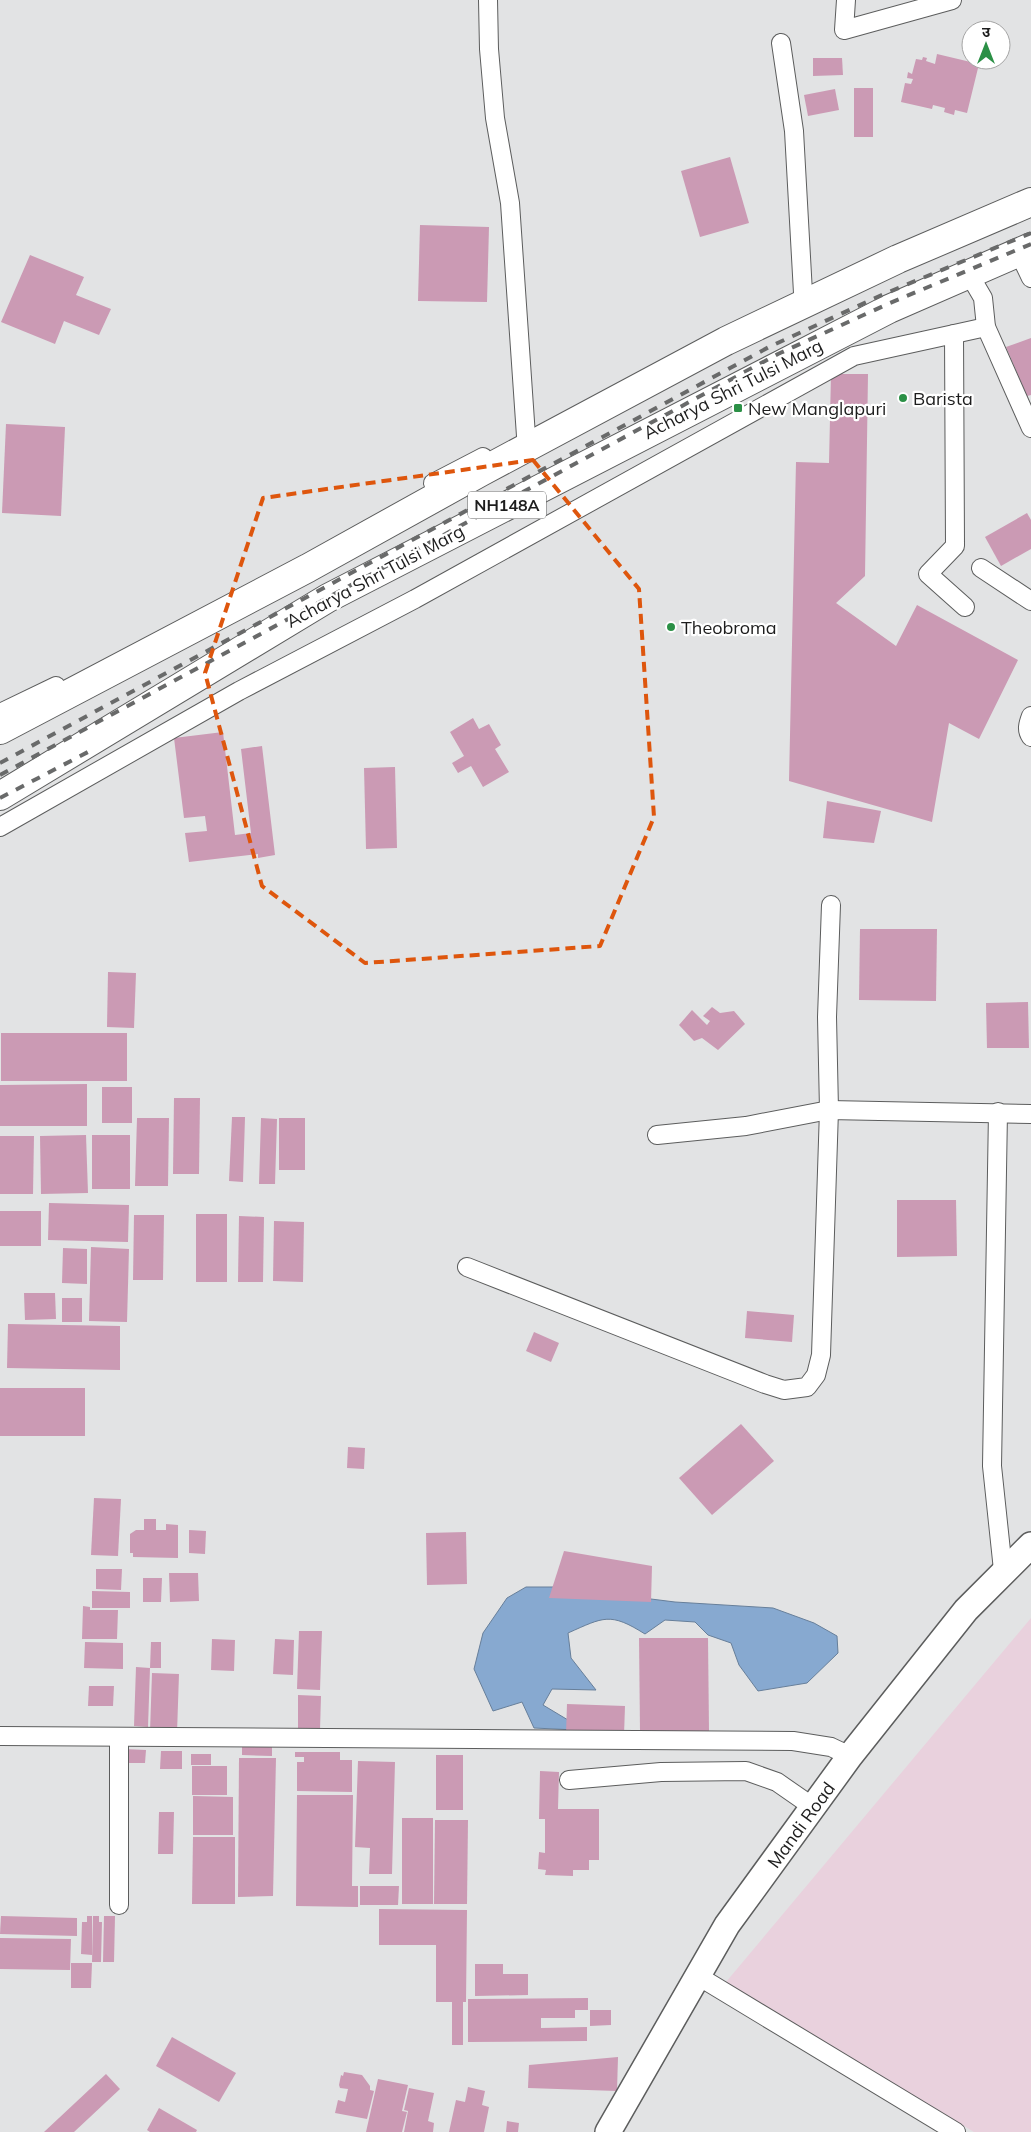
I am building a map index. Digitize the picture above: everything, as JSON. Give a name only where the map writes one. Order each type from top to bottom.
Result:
[{"type":"highway","name":"NH148A","points":[[0,730],[308,568],[481,472],[726,341],[885,266],[1031,202]]},
{"type":"highway","name":"Acharya Shri Tulsi Marg","points":[[0,796],[328,598],[907,301],[1025,250]]},
{"type":"highway","points":[[885,266],[907,301]]},
{"type":"street","points":[[488,0],[489,49],[495,118],[510,202],[526,436]]},
{"type":"street","points":[[846,0],[844,30],[952,0]]},
{"type":"street","points":[[781,43],[794,131],[803,293]]},
{"type":"street","points":[[0,713],[209,612],[461,467],[526,436],[750,317],[1031,193]]},
{"type":"street","points":[[1025,250],[1031,278]]},
{"type":"street","points":[[969,274],[983,298],[986,327],[1030,423]]},
{"type":"street","points":[[0,828],[239,690],[415,599],[854,356],[986,327]]},
{"type":"street","points":[[954,334],[955,546],[928,574],[965,606]]},
{"type":"street","points":[[980,568],[1031,601]]},
{"type":"street","points":[[1031,716],[1028,724],[1028,733],[1031,737]]},
{"type":"street","points":[[467,1267],[765,1384],[784,1390],[807,1387],[816,1375],[821,1355],[829,1110],[827,1017],[831,905]]},
{"type":"street","points":[[657,1135],[746,1126],[829,1110],[1031,1114]]},
{"type":"street","points":[[998,1112],[992,1466],[1003,1570]]},
{"type":"street","name":"Mandi Road","points":[[608,2132],[728,1925],[850,1756],[966,1610],[1003,1570],[1031,1545]]},
{"type":"street","points":[[0,1736],[793,1741],[831,1746],[850,1756]]},
{"type":"street","points":[[119,1738],[119,1904]]},
{"type":"street","points":[[568,1780],[661,1772],[746,1771],[762,1774],[777,1782],[813,1808]]},
{"type":"street","points":[[698,1976],[956,2132]]},
{"type":"highlighted area","points":[[533,460],[639,589],[654,817],[600,946],[365,963],[262,886],[205,673],[263,498]]},
{"type":"shaded area","points":[[1031,1618],[1031,2132],[974,2132],[726,1982]]},
{"type":"water","points":[[526,1587],[555,1587],[675,1602],[773,1608],[814,1623],[837,1636],[838,1653],[807,1683],[758,1691],[739,1665],[731,1643],[708,1635],[695,1622],[665,1620],[645,1634],[623,1622],[607,1619],[599,1620],[568,1633],[571,1658],[596,1690],[552,1689],[543,1705],[568,1720],[576,1730],[534,1728],[522,1702],[493,1711],[474,1669],[483,1633],[507,1598]]},
{"type":"building","points":[[937,54],[961,60],[961,70],[978,70],[967,113],[955,110],[954,115],[944,112],[945,108],[933,105],[932,109],[901,102],[905,83],[911,84],[913,79],[907,78],[908,72],[912,74],[916,59],[922,60],[923,57],[927,58],[926,61],[935,64]]},
{"type":"building","points":[[813,58],[842,58],[843,75],[813,76]]},
{"type":"building","points":[[854,88],[873,88],[873,137],[854,137]]},
{"type":"building","points":[[835,89],[839,110],[808,116],[804,95]]},
{"type":"building","points":[[730,157],[749,223],[700,237],[681,171]]},
{"type":"building","points":[[420,225],[489,227],[487,302],[418,301]]},
{"type":"building","points":[[30,255],[84,277],[76,295],[111,309],[99,335],[64,321],[55,344],[1,322]]},
{"type":"building","points":[[1031,338],[1031,395],[1027,396],[1006,347]]},
{"type":"building","points":[[831,374],[868,374],[865,576],[836,603],[896,646],[917,605],[1018,660],[979,739],[949,723],[932,822],[789,781],[796,462],[829,463]]},
{"type":"building","points":[[6,424],[65,427],[61,516],[2,513]]},
{"type":"building","points":[[1027,513],[1031,520],[1031,549],[1001,566],[985,537]]},
{"type":"building","points":[[473,718],[479,729],[489,724],[501,745],[495,749],[509,772],[483,787],[471,766],[458,773],[452,763],[464,756],[450,732]]},
{"type":"building","points":[[223,732],[235,835],[251,833],[241,749],[262,746],[275,855],[258,858],[258,854],[189,862],[185,833],[207,831],[205,816],[184,818],[174,738]]},
{"type":"building","points":[[395,767],[397,848],[366,849],[364,768]]},
{"type":"building","points":[[827,801],[881,811],[874,843],[823,838]]},
{"type":"building","points":[[860,929],[937,929],[936,1001],[859,1000]]},
{"type":"building","points":[[108,972],[136,973],[134,1028],[107,1027]]},
{"type":"building","points":[[1028,1002],[1029,1048],[987,1048],[986,1003]]},
{"type":"building","points":[[712,1007],[720,1013],[734,1011],[745,1024],[718,1050],[702,1038],[694,1041],[679,1025],[692,1010],[707,1025],[710,1021],[703,1016]]},
{"type":"building","points":[[1,1033],[127,1033],[127,1081],[1,1081]]},
{"type":"building","points":[[87,1084],[87,1126],[0,1126],[0,1085]]},
{"type":"building","points":[[102,1087],[132,1087],[132,1123],[102,1123]]},
{"type":"building","points":[[174,1098],[200,1098],[199,1174],[173,1174]]},
{"type":"building","points":[[232,1117],[245,1117],[243,1182],[229,1181]]},
{"type":"building","points":[[137,1118],[169,1118],[168,1186],[135,1186]]},
{"type":"building","points":[[261,1118],[277,1119],[275,1184],[259,1184]]},
{"type":"building","points":[[279,1118],[305,1118],[305,1170],[279,1170]]},
{"type":"building","points":[[86,1135],[88,1193],[41,1194],[40,1136]]},
{"type":"building","points":[[92,1135],[130,1135],[130,1189],[92,1189]]},
{"type":"building","points":[[0,1136],[34,1136],[33,1194],[0,1194]]},
{"type":"building","points":[[897,1200],[956,1200],[957,1256],[897,1257]]},
{"type":"building","points":[[49,1203],[129,1205],[128,1242],[48,1240]]},
{"type":"building","points":[[0,1211],[41,1211],[41,1246],[0,1246]]},
{"type":"building","points":[[196,1214],[227,1214],[227,1282],[196,1282]]},
{"type":"building","points":[[134,1215],[164,1215],[163,1280],[133,1280]]},
{"type":"building","points":[[239,1216],[264,1217],[263,1282],[238,1282]]},
{"type":"building","points":[[274,1221],[304,1222],[303,1282],[273,1281]]},
{"type":"building","points":[[91,1247],[129,1249],[127,1322],[89,1321]]},
{"type":"building","points":[[63,1248],[87,1249],[87,1284],[62,1283]]},
{"type":"building","points":[[24,1293],[55,1293],[56,1319],[25,1320]]},
{"type":"building","points":[[62,1298],[82,1298],[82,1322],[62,1322]]},
{"type":"building","points":[[747,1311],[794,1315],[792,1342],[745,1338]]},
{"type":"building","points":[[8,1324],[120,1326],[120,1370],[7,1368]]},
{"type":"building","points":[[534,1332],[559,1343],[551,1362],[526,1351]]},
{"type":"building","points":[[0,1388],[85,1388],[85,1436],[0,1436]]},
{"type":"building","points":[[741,1424],[774,1461],[712,1515],[679,1478]]},
{"type":"building","points":[[348,1447],[365,1448],[364,1469],[347,1468]]},
{"type":"building","points":[[94,1498],[121,1499],[118,1556],[91,1555]]},
{"type":"building","points":[[144,1519],[156,1519],[156,1530],[166,1530],[166,1524],[178,1525],[178,1558],[133,1557],[133,1553],[130,1553],[130,1534],[136,1530],[144,1530]]},
{"type":"building","points":[[189,1530],[206,1531],[205,1554],[189,1553]]},
{"type":"building","points":[[466,1532],[467,1584],[427,1585],[426,1533]]},
{"type":"building","points":[[564,1551],[652,1566],[651,1602],[549,1598]]},
{"type":"building","points":[[96,1569],[122,1569],[121,1590],[96,1589]]},
{"type":"building","points":[[169,1573],[198,1573],[199,1601],[170,1602]]},
{"type":"building","points":[[143,1578],[162,1578],[161,1602],[143,1602]]},
{"type":"building","points":[[92,1591],[130,1592],[130,1608],[92,1608]]},
{"type":"building","points":[[83,1606],[90,1607],[90,1610],[118,1610],[117,1639],[82,1639]]},
{"type":"building","points":[[299,1631],[322,1631],[320,1690],[297,1689]]},
{"type":"building","points":[[639,1638],[708,1638],[709,1731],[640,1731]]},
{"type":"building","points":[[212,1639],[235,1640],[234,1671],[211,1670]]},
{"type":"building","points":[[275,1639],[294,1640],[293,1675],[273,1674]]},
{"type":"building","points":[[85,1642],[123,1643],[123,1669],[84,1668]]},
{"type":"building","points":[[151,1642],[161,1642],[161,1668],[150,1668]]},
{"type":"building","points":[[136,1667],[150,1668],[148,1727],[134,1726]]},
{"type":"building","points":[[152,1673],[179,1674],[177,1733],[150,1732]]},
{"type":"building","points":[[89,1686],[114,1686],[113,1706],[88,1706]]},
{"type":"building","points":[[298,1695],[321,1696],[320,1730],[298,1730]]},
{"type":"building","points":[[567,1704],[625,1706],[624,1735],[566,1734]]},
{"type":"building","points":[[242,1742],[272,1743],[272,1756],[242,1755]]},
{"type":"building","points":[[124,1749],[146,1750],[145,1763],[124,1763]]},
{"type":"building","points":[[161,1751],[182,1751],[182,1769],[160,1769]]},
{"type":"building","points":[[295,1752],[340,1752],[340,1760],[352,1760],[352,1792],[297,1791],[297,1762],[304,1762],[304,1757],[295,1757]]},
{"type":"building","points":[[191,1754],[211,1754],[211,1765],[191,1765]]},
{"type":"building","points":[[436,1755],[463,1755],[463,1810],[436,1810]]},
{"type":"building","points":[[239,1758],[276,1758],[273,1896],[238,1897]]},
{"type":"building","points":[[358,1761],[395,1762],[392,1874],[369,1874],[370,1848],[355,1847]]},
{"type":"building","points":[[192,1766],[227,1766],[227,1795],[192,1795]]},
{"type":"building","points":[[540,1771],[559,1772],[558,1809],[599,1809],[599,1860],[589,1860],[589,1870],[573,1870],[573,1876],[545,1875],[546,1870],[538,1869],[539,1852],[545,1853],[545,1819],[539,1819]]},
{"type":"building","points":[[297,1795],[353,1795],[352,1886],[358,1886],[358,1907],[296,1906]]},
{"type":"building","points":[[193,1796],[233,1797],[233,1835],[193,1835]]},
{"type":"building","points":[[159,1812],[174,1812],[173,1854],[158,1854]]},
{"type":"building","points":[[402,1818],[433,1818],[433,1904],[402,1904]]},
{"type":"building","points":[[435,1820],[468,1820],[467,1904],[434,1904]]},
{"type":"building","points":[[193,1837],[235,1837],[235,1904],[192,1904]]},
{"type":"building","points":[[360,1886],[399,1886],[398,1905],[360,1905]]},
{"type":"building","points":[[379,1909],[467,1910],[466,2002],[463,2002],[463,2045],[452,2045],[452,2002],[436,2002],[436,1945],[379,1945]]},
{"type":"building","points":[[1,1916],[77,1918],[77,1936],[0,1934]]},
{"type":"building","points":[[87,1916],[92,1916],[92,1955],[81,1954],[82,1922],[87,1922]]},
{"type":"building","points":[[93,1916],[99,1916],[99,1922],[102,1922],[101,1962],[92,1962]]},
{"type":"building","points":[[104,1916],[115,1916],[114,1962],[103,1962]]},
{"type":"building","points":[[0,1938],[71,1939],[70,1970],[0,1969]]},
{"type":"building","points":[[71,1963],[92,1963],[91,1988],[71,1988]]},
{"type":"building","points":[[475,1964],[503,1964],[503,1974],[528,1974],[528,1995],[475,1996]]},
{"type":"building","points":[[588,1998],[588,2010],[575,2010],[575,2018],[541,2018],[541,2028],[587,2027],[587,2041],[468,2042],[468,1999]]},
{"type":"building","points":[[590,2010],[611,2010],[611,2025],[590,2026]]},
{"type":"building","points":[[172,2037],[236,2073],[219,2102],[156,2066]]},
{"type":"building","points":[[618,2057],[617,2091],[528,2088],[529,2065]]},
{"type":"building","points":[[344,2072],[362,2075],[370,2086],[370,2090],[374,2091],[367,2119],[335,2113],[338,2100],[345,2102],[348,2089],[340,2088],[339,2085],[341,2075],[343,2076]]},
{"type":"building","points":[[106,2074],[120,2089],[74,2132],[44,2132]]},
{"type":"building","points":[[378,2079],[408,2085],[402,2111],[407,2112],[402,2132],[366,2132]]},
{"type":"building","points":[[468,2087],[485,2091],[482,2105],[489,2107],[484,2132],[449,2132],[456,2100],[465,2102]]},
{"type":"building","points":[[409,2088],[434,2093],[428,2121],[434,2123],[433,2132],[404,2132],[408,2111],[404,2110]]},
{"type":"building","points":[[159,2108],[197,2130],[196,2132],[150,2132],[147,2130]]},
{"type":"building","points":[[507,2121],[519,2123],[518,2132],[506,2132]]},
{"type":"railway","points":[[0,763],[769,347],[884,294],[1031,233]]},
{"type":"railway","points":[[0,775],[778,354],[890,303],[1031,244]]},
{"type":"railway","points":[[0,798],[88,752]]},
{"type":"place","name":"Barista","points":[[903,398]]},
{"type":"place","name":"New Manglapuri","points":[[738,408]]},
{"type":"place","name":"Theobroma","points":[[671,627]]}]
